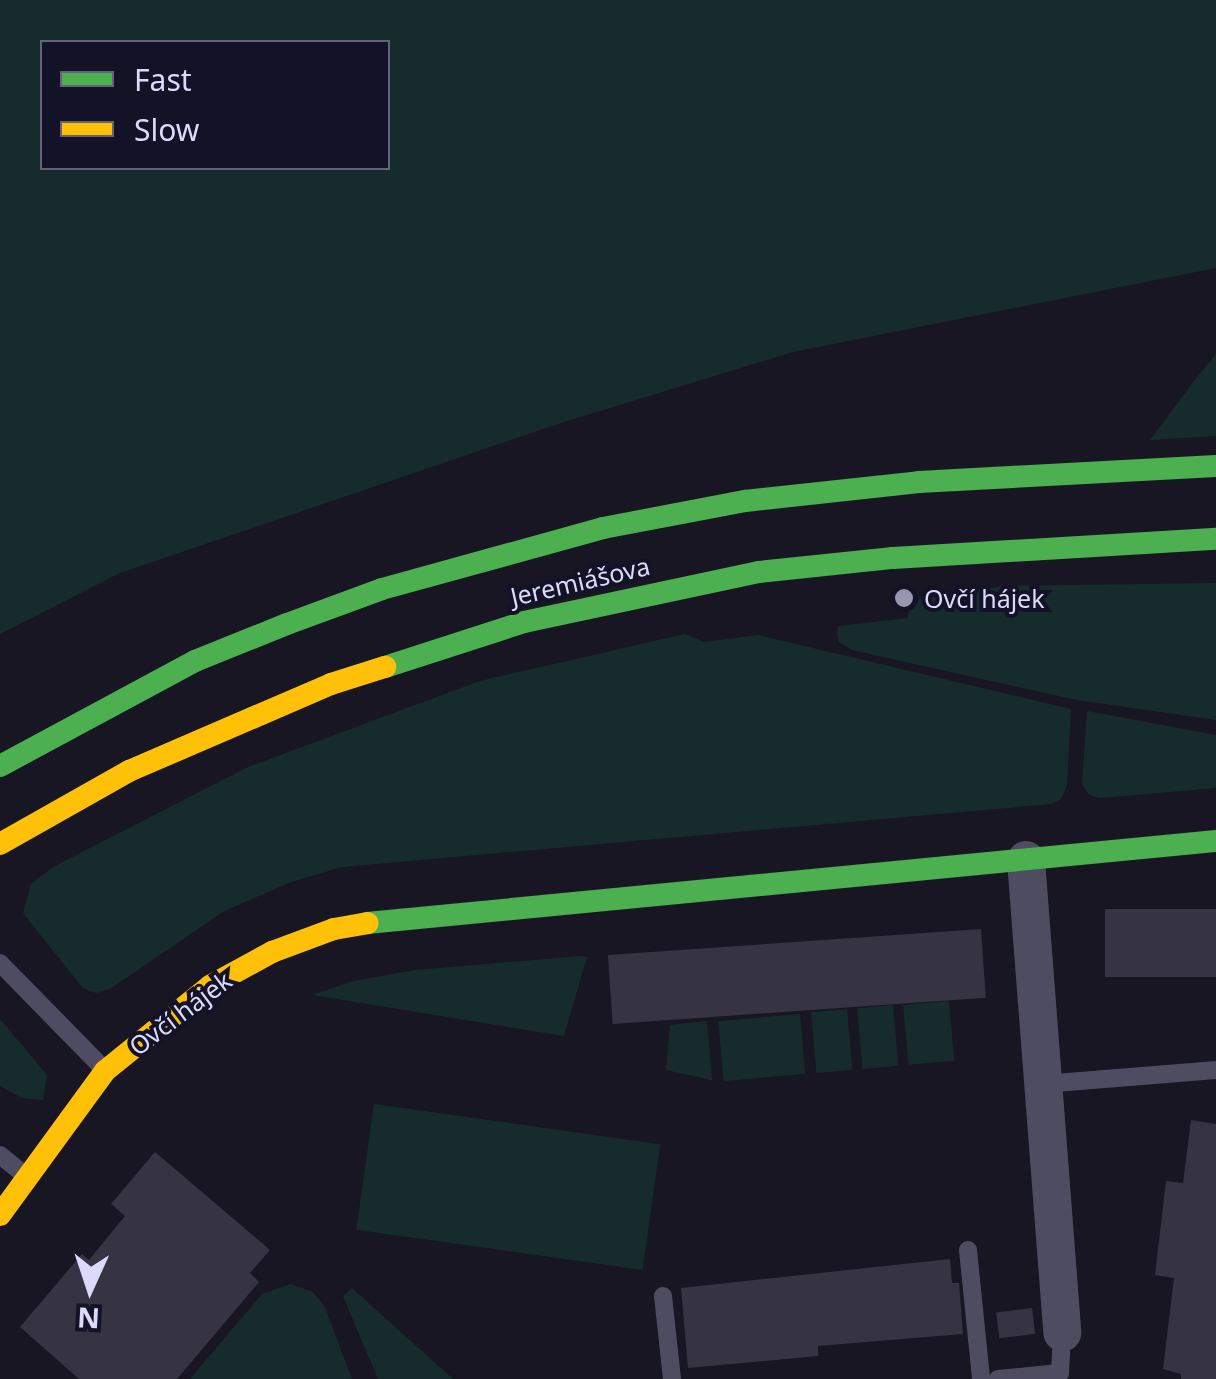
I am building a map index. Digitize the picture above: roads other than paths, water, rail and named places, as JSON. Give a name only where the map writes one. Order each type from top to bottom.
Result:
[{"type":"main road","name":"Jeremiášova","points":[[0,766],[196,661],[382,589],[585,533],[745,501],[919,482],[1216,466]]},
{"type":"main road","name":"Jeremiášova","points":[[0,844],[129,771],[208,735],[331,684],[524,622],[640,594],[759,572],[893,558],[1216,539]]},
{"type":"main road","name":"Ovčí hájek","points":[[0,1215],[106,1071],[210,986],[272,952],[334,929],[401,916],[1216,841]]},
{"type":"street","points":[[1026,860],[1062,1334]]},
{"type":"lane","points":[[0,962],[106,1071]]},
{"type":"lane","points":[[1043,1084],[1216,1070]]},
{"type":"lane","points":[[0,1155],[30,1179]]},
{"type":"lane","points":[[968,1250],[982,1379]]},
{"type":"lane","points":[[663,1296],[672,1379]]},
{"type":"lane","points":[[998,1379],[1060,1373],[1062,1334]]},
{"type":"place","name":"Ovčí hájek","points":[[904,598]]}]
